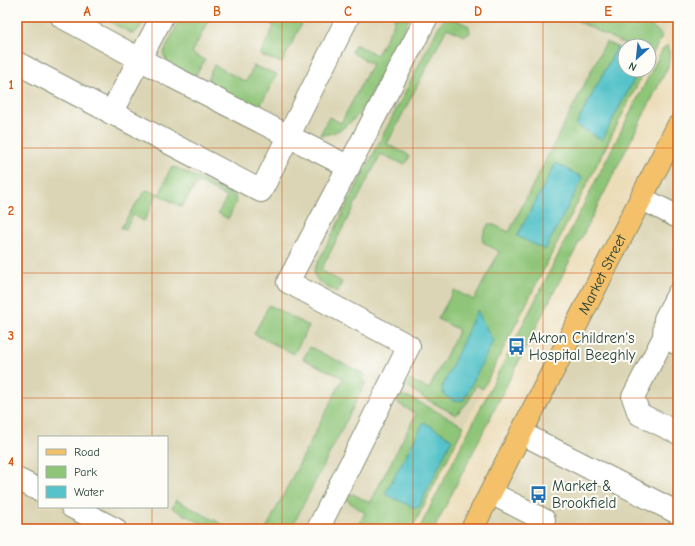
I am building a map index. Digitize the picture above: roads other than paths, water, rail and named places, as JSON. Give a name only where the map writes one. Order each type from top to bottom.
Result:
[{"type":"main road","name":"Market Street","points":[[472,529],[678,126]]},
{"type":"street","points":[[62,17],[139,60],[349,167]]},
{"type":"street","points":[[111,113],[162,17]]},
{"type":"street","points":[[17,63],[261,191],[348,17]]},
{"type":"street","points":[[318,529],[409,346],[288,282],[427,17]]},
{"type":"street","points":[[641,198],[678,217]]},
{"type":"street","points":[[678,294],[665,319],[671,340],[633,397],[639,414],[678,433]]},
{"type":"street","points":[[521,433],[678,513]]},
{"type":"street","points":[[17,479],[38,490]]},
{"type":"street","points":[[491,493],[544,520],[540,529]]},
{"type":"street","points":[[74,508],[115,529]]},
{"type":"water","points":[[617,47],[617,78],[635,78],[602,140],[576,125]]},
{"type":"water","points":[[556,163],[583,178],[545,250],[517,236]]},
{"type":"water","points":[[477,310],[493,341],[464,400],[453,401],[444,395],[442,388]]},
{"type":"water","points":[[424,422],[452,439],[419,507],[415,508],[385,494]]},
{"type":"place","name":"Akron Children's Hospital Beeghly","points":[[516,347]]},
{"type":"place","name":"Market & Brookfield","points":[[539,495]]}]
